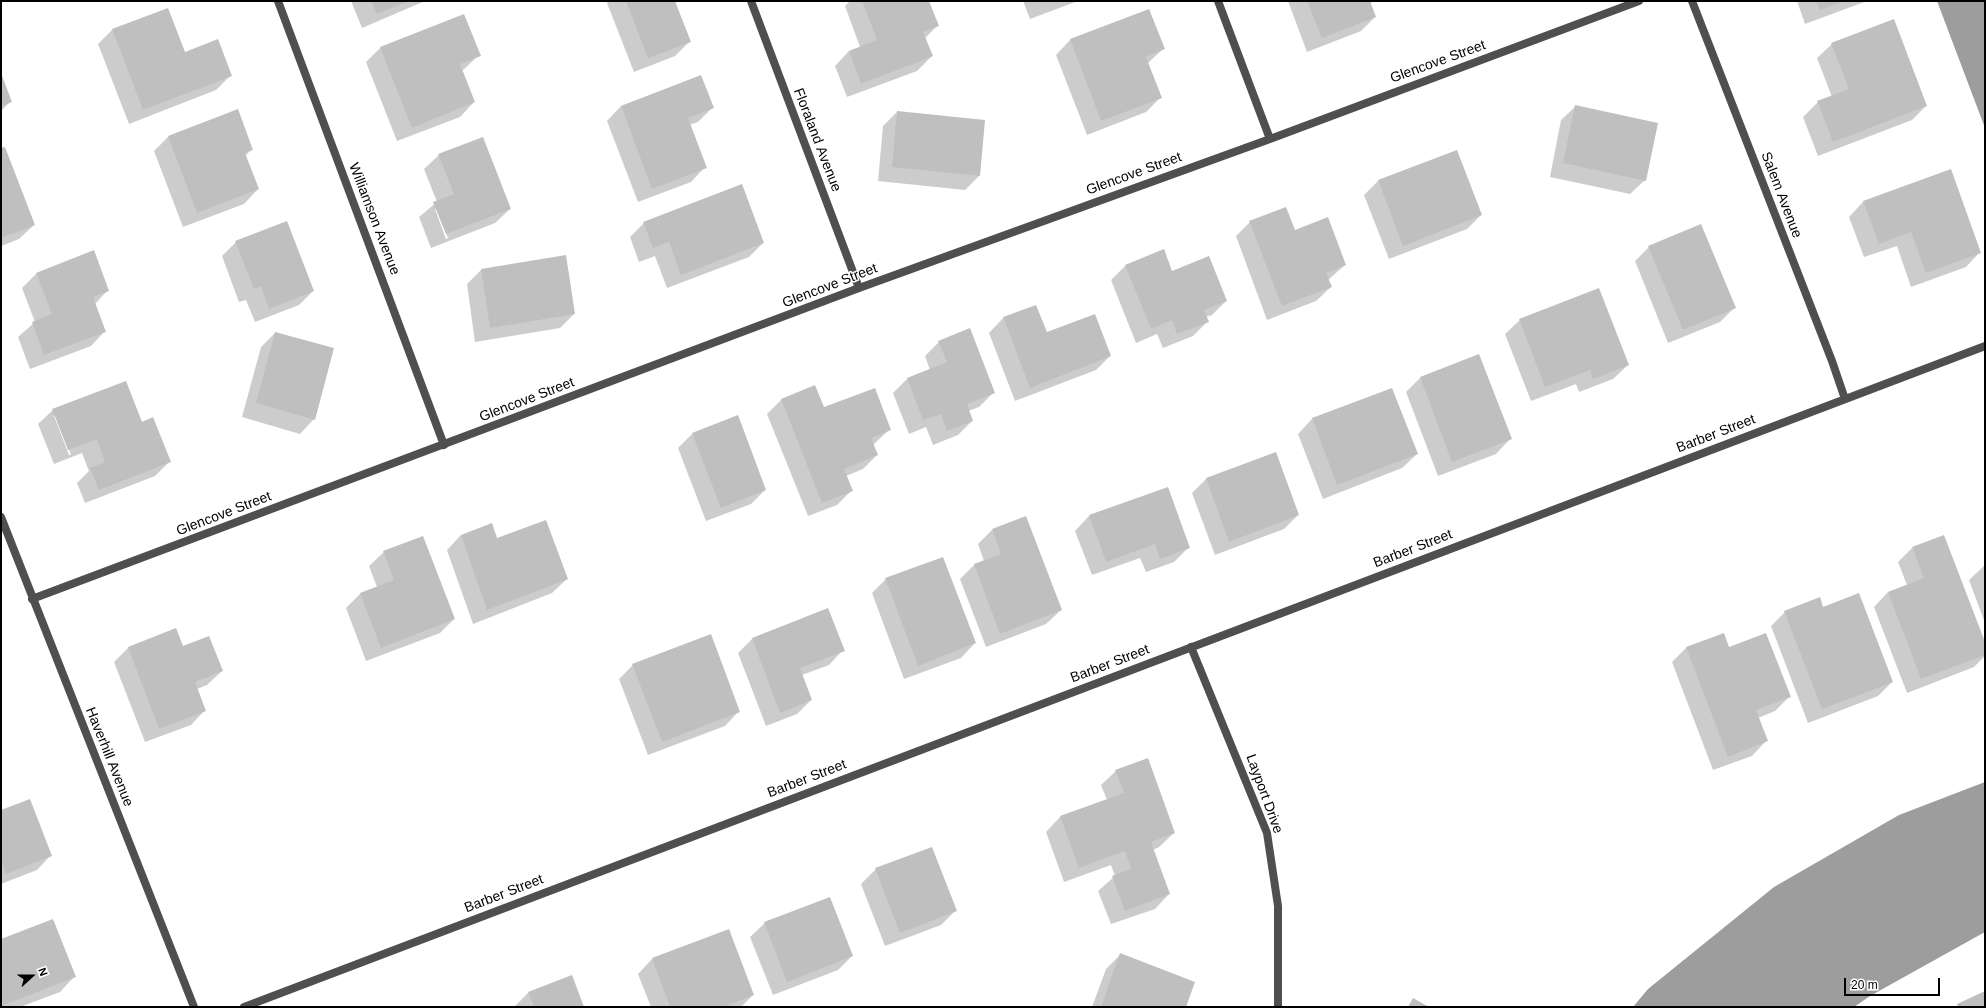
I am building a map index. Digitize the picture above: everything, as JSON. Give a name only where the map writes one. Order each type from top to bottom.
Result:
[{"type":"street","name":"Williamson Avenue","points":[[278,1],[444,445]]},
{"type":"street","name":"Floraland Avenue","points":[[751,1],[859,288]]},
{"type":"street","points":[[1218,1],[1270,139]]},
{"type":"street","name":"Glencove Street","points":[[32,600],[859,288],[1270,139],[1639,1]]},
{"type":"street","name":"Salem Avenue","points":[[1692,1],[1832,361],[1845,399]]},
{"type":"street","name":"Barber Street","points":[[244,1007],[1985,346]]},
{"type":"street","name":"Haverhill Avenue","points":[[1,517],[32,600],[194,1007]]},
{"type":"street","name":"Layport Drive","points":[[1191,647],[1267,833],[1278,906],[1278,1007]]},
{"type":"shaded area","points":[[1937,1],[1985,1],[1985,128]]},
{"type":"shaded area","points":[[1985,782],[1985,932],[1870,996],[1854,1007],[1633,1007],[1648,989],[1774,887],[1899,815]]},
{"type":"building","points":[[371,1],[409,1],[377,14]]},
{"type":"building","points":[[626,1],[675,1],[691,42],[648,58]]},
{"type":"building","points":[[862,1],[929,1],[939,26],[923,32],[933,56],[861,84],[849,51],[877,40]]},
{"type":"building","points":[[1307,1],[1370,1],[1376,17],[1322,38]]},
{"type":"building","points":[[1816,1],[1844,1],[1820,10]]},
{"type":"building","points":[[168,8],[185,52],[218,39],[232,76],[143,110],[112,29]]},
{"type":"building","points":[[1149,9],[1165,49],[1146,57],[1162,98],[1101,121],[1070,39]]},
{"type":"building","points":[[464,14],[481,56],[460,64],[475,102],[412,128],[380,47]]},
{"type":"building","points":[[1894,19],[1927,106],[1833,142],[1817,101],[1849,89],[1831,43]]},
{"type":"building","points":[[1,73],[12,102],[1,106]]},
{"type":"building","points":[[701,75],[714,108],[688,118],[707,168],[652,189],[621,106]]},
{"type":"building","points":[[1575,105],[1658,123],[1646,181],[1563,163]]},
{"type":"building","points":[[238,109],[253,150],[245,153],[259,189],[197,213],[168,136]]},
{"type":"building","points":[[897,111],[985,120],[980,176],[892,167]]},
{"type":"building","points":[[483,137],[511,209],[446,234],[433,202],[454,194],[438,154]]},
{"type":"building","points":[[5,147],[35,225],[1,238],[1,148]]},
{"type":"building","points":[[1457,150],[1482,215],[1403,246],[1378,180]]},
{"type":"building","points":[[1951,169],[1981,253],[1926,273],[1911,232],[1879,244],[1863,201]]},
{"type":"building","points":[[742,184],[764,243],[681,275],[669,242],[653,248],[643,222]]},
{"type":"building","points":[[1286,207],[1295,230],[1328,217],[1346,265],[1326,273],[1332,287],[1282,306],[1249,221]]},
{"type":"building","points":[[287,221],[314,291],[269,309],[261,286],[254,289],[235,241]]},
{"type":"building","points":[[1701,224],[1736,308],[1683,330],[1648,246]]},
{"type":"building","points":[[1164,249],[1172,271],[1209,256],[1227,301],[1204,310],[1209,322],[1177,334],[1172,320],[1151,329],[1125,265]]},
{"type":"building","points":[[94,250],[109,291],[93,297],[106,332],[44,355],[32,322],[52,314],[36,273]]},
{"type":"building","points":[[566,255],[575,314],[490,328],[481,269]]},
{"type":"building","points":[[1599,288],[1629,365],[1593,379],[1590,370],[1545,387],[1519,319]]},
{"type":"building","points":[[1036,305],[1047,332],[1095,314],[1111,356],[1030,388],[1003,317]]},
{"type":"building","points":[[970,328],[995,393],[967,404],[973,421],[947,431],[941,414],[923,420],[907,378],[947,362],[938,341]]},
{"type":"building","points":[[275,332],[334,348],[315,420],[256,403]]},
{"type":"building","points":[[1479,354],[1512,439],[1452,462],[1420,377]]},
{"type":"building","points":[[126,381],[142,422],[153,417],[171,462],[99,490],[90,468],[105,462],[97,439],[68,450],[52,409]]},
{"type":"building","points":[[815,385],[824,407],[875,388],[891,430],[871,438],[878,455],[844,469],[853,491],[822,503],[781,399]]},
{"type":"building","points":[[1392,388],[1418,454],[1337,485],[1312,418]]},
{"type":"building","points":[[738,415],[766,490],[721,508],[692,433]]},
{"type":"building","points":[[1276,452],[1299,515],[1229,542],[1206,478]]},
{"type":"building","points":[[1168,487],[1190,548],[1160,559],[1155,544],[1106,562],[1089,515]]},
{"type":"building","points":[[1026,516],[1062,610],[1000,634],[974,564],[1001,554],[992,529]]},
{"type":"building","points":[[546,520],[568,579],[487,610],[461,535],[492,523],[497,538]]},
{"type":"building","points":[[1944,535],[1985,642],[1985,655],[1921,679],[1888,592],[1924,578],[1912,547]]},
{"type":"building","points":[[423,536],[455,619],[381,648],[360,593],[394,580],[383,551]]},
{"type":"building","points":[[943,557],[976,643],[918,666],[885,578]]},
{"type":"building","points":[[1859,593],[1893,682],[1822,709],[1784,611],[1820,597],[1823,607]]},
{"type":"building","points":[[828,608],[845,651],[800,668],[812,700],[780,713],[752,638]]},
{"type":"building","points":[[176,628],[183,646],[209,636],[223,671],[195,682],[206,711],[159,729],[128,647]]},
{"type":"building","points":[[1724,633],[1729,647],[1766,633],[1791,697],[1756,710],[1768,741],[1728,757],[1686,647]]},
{"type":"building","points":[[711,634],[740,712],[662,742],[632,664]]},
{"type":"building","points":[[1148,758],[1175,833],[1151,842],[1170,894],[1125,911],[1112,876],[1131,869],[1125,851],[1079,868],[1060,816],[1124,793],[1115,770]]},
{"type":"building","points":[[30,799],[52,856],[6,874],[1,861],[1,810]]},
{"type":"building","points":[[932,847],[957,911],[900,933],[875,868]]},
{"type":"building","points":[[830,897],[853,956],[787,982],[764,922]]},
{"type":"building","points":[[53,919],[76,977],[1,1006],[1,939]]},
{"type":"building","points":[[729,929],[754,995],[723,1007],[670,1007],[652,958]]},
{"type":"building","points":[[1120,953],[1195,982],[1186,1007],[1101,1007]]},
{"type":"building","points":[[572,975],[584,1007],[534,1007],[528,992]]},
{"type":"building","points":[[1985,991],[1985,1007],[1958,1007],[1957,1004]]},
{"type":"building","points":[[1413,998],[1429,1007],[1408,1007]]}]
